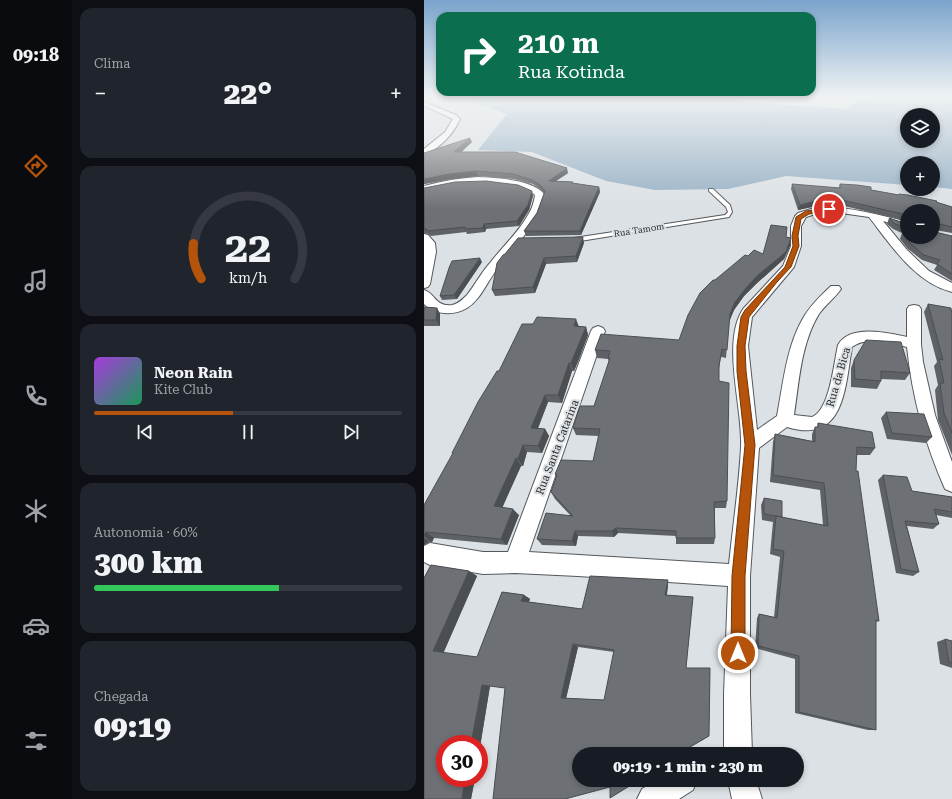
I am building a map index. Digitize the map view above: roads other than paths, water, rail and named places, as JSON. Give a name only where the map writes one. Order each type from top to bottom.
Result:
[{"type":"street","points":[[424,152],[445,134]]},
{"type":"street","points":[[424,189],[442,184],[477,178],[528,186],[537,191],[540,195],[540,202],[518,240],[493,266],[474,295],[464,304],[452,308],[438,308],[430,303],[424,294]]},
{"type":"street","points":[[738,747],[737,694],[739,576],[750,445],[742,371],[741,346],[743,325],[748,312],[788,267],[796,246],[795,236],[798,218],[802,215],[821,209],[841,210],[872,215],[900,223]]},
{"type":"street","points":[[872,215],[903,252],[925,274],[952,288]]},
{"type":"street","points":[[424,237],[430,243],[430,252],[424,284]]},
{"type":"street","points":[[750,445],[785,419],[800,347],[806,326],[814,312],[835,289]]},
{"type":"street","points":[[914,309],[914,344],[926,409],[941,459],[952,483]]},
{"type":"street","name":"Rua Santa Catarina","points":[[515,562],[540,490],[581,382],[598,331]]},
{"type":"street","name":"Rua da Bica","points":[[785,419],[799,424],[814,424],[823,418],[831,408],[835,398],[846,345],[856,338],[886,338],[914,344]]},
{"type":"street","points":[[430,554],[483,563],[515,562],[739,576]]},
{"type":"street","points":[[652,799],[672,787]]},
{"type":"street","points":[[744,787],[747,799]]},
{"type":"lane","name":"Rua Tamom","points":[[569,240],[727,216],[730,212],[728,206],[711,190]]}]
